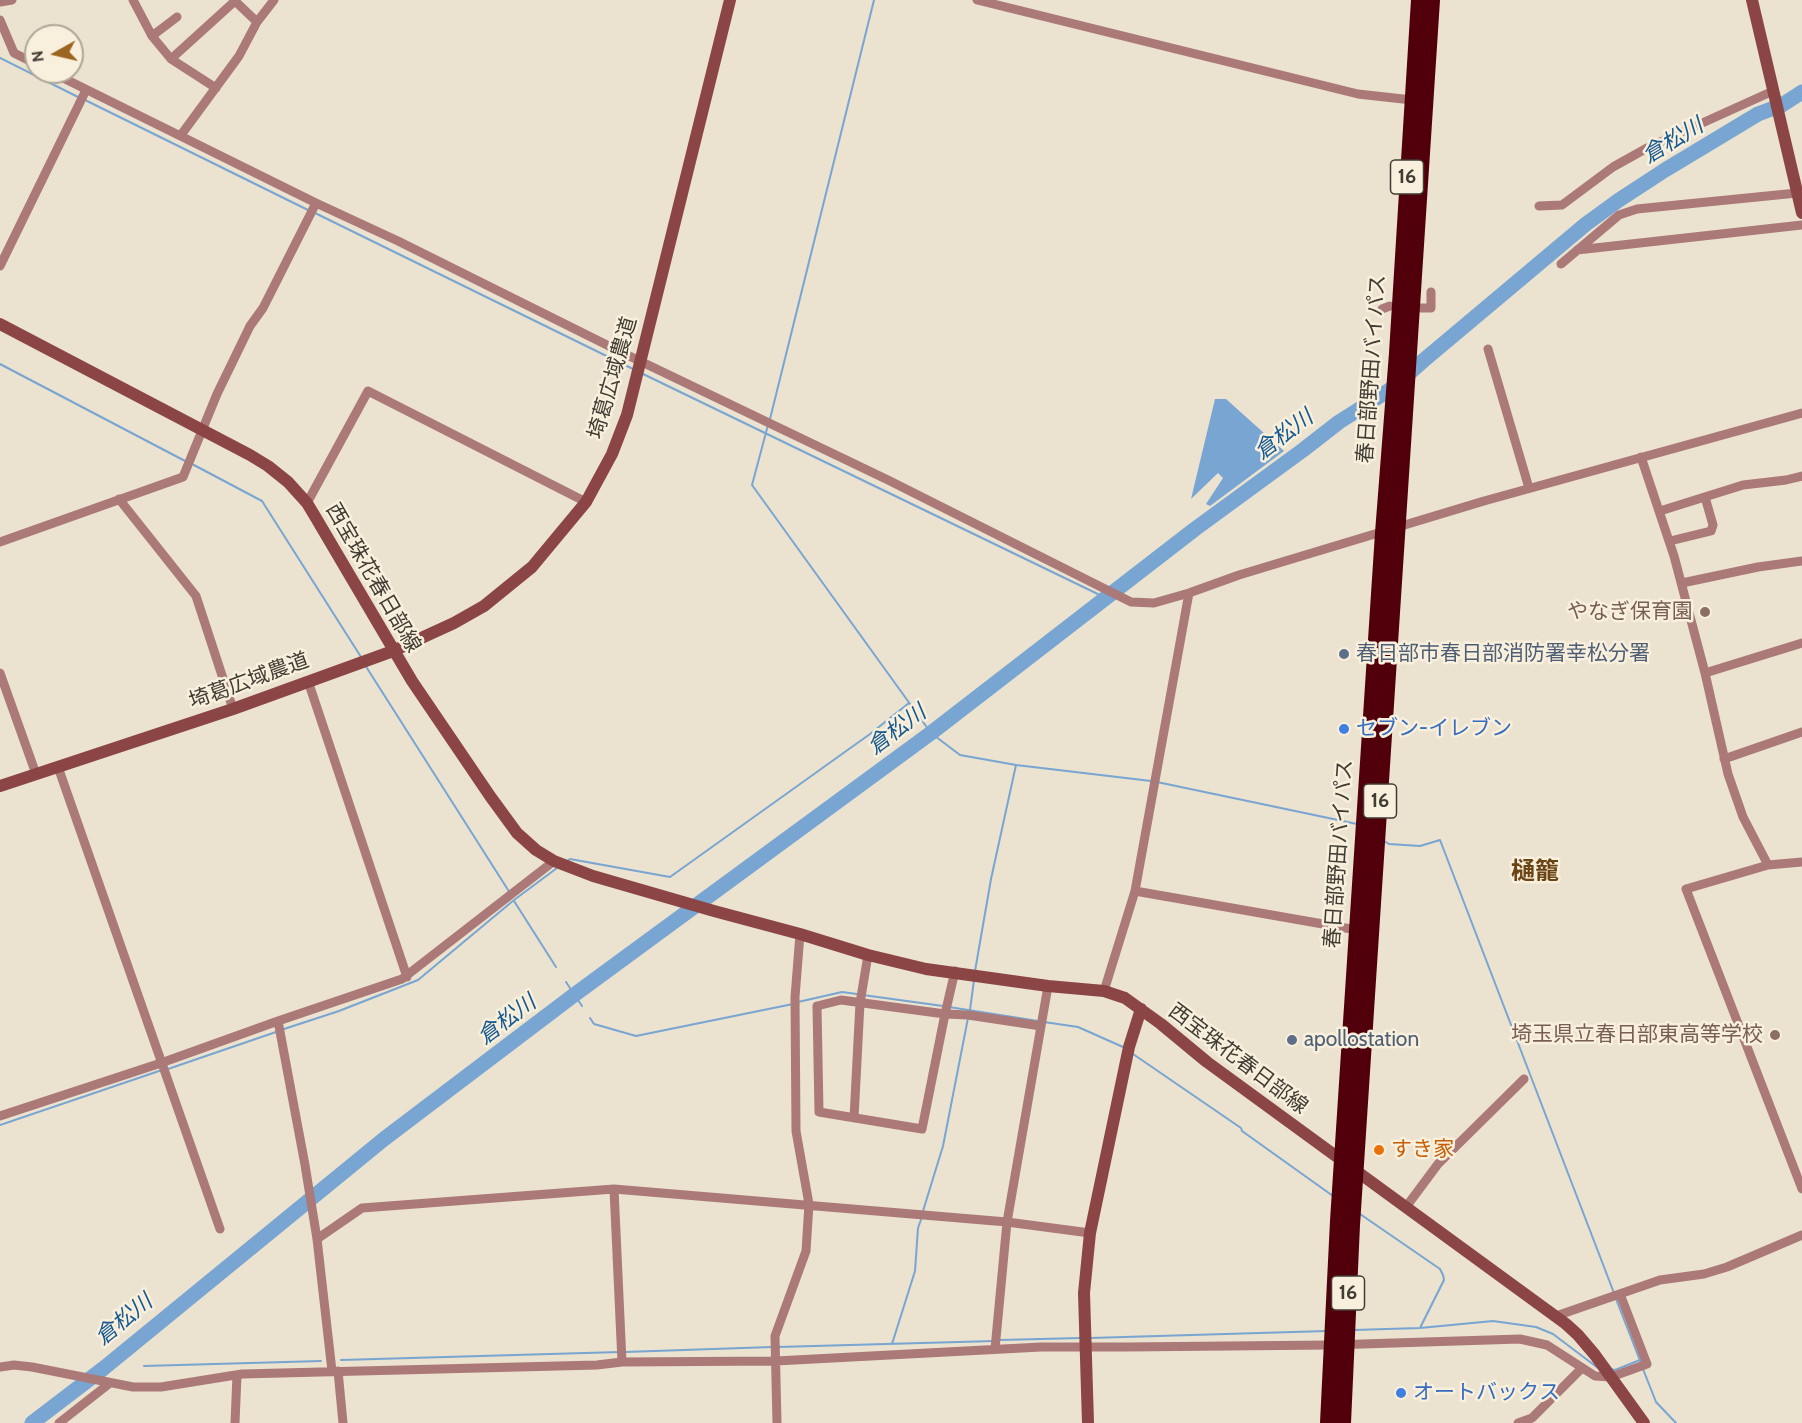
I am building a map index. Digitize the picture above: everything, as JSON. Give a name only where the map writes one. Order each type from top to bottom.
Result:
[{"type":"highway","name":"春日部野田バイパス","points":[[1403,349],[1412,100],[1419,0]]},
{"type":"highway","name":"春日部野田バイパス","points":[[1349,1166],[1357,930],[1432,0]]},
{"type":"highway","name":"春日部野田バイパス","points":[[1328,1423],[1338,1345],[1390,531]]},
{"type":"highway","name":"春日部野田バイパス","points":[[1338,1345],[1343,1423]]},
{"type":"main road","name":"埼葛広域農道","points":[[0,786],[233,709],[393,651],[454,623],[484,606],[532,567],[586,502],[612,454],[627,415],[730,0]]},
{"type":"main road","points":[[1752,0],[1802,213]]},
{"type":"main road","name":"西宝珠花春日部線","points":[[0,324],[268,466],[288,482],[307,503],[393,651],[490,796],[517,833],[536,850],[554,861],[592,876],[868,955],[926,969],[1048,986],[1104,991],[1125,998],[1207,1062],[1556,1316],[1578,1335],[1644,1423]]},
{"type":"main road","points":[[1088,1423],[1084,1293],[1089,1233],[1129,1047],[1141,1009]]},
{"type":"street","points":[[0,2],[12,0]]},
{"type":"street","points":[[133,0],[152,36],[171,59],[216,88]]},
{"type":"street","points":[[181,135],[239,56],[257,22],[274,0]]},
{"type":"street","points":[[977,0],[1358,94],[1412,100]]},
{"type":"street","points":[[171,59],[235,1],[257,22]]},
{"type":"street","points":[[152,36],[177,18]]},
{"type":"street","points":[[0,20],[14,53],[24,58]]},
{"type":"street","points":[[74,84],[315,203],[399,240],[430,258],[888,480],[1131,602],[1154,603],[1239,575],[1529,488],[1802,413]]},
{"type":"street","points":[[0,266],[86,90]]},
{"type":"street","points":[[1539,206],[1562,205],[1613,166],[1647,148],[1774,96]]},
{"type":"street","points":[[1561,264],[1619,215],[1637,209],[1797,193]]},
{"type":"street","points":[[0,542],[183,477],[250,326],[263,308],[315,203]]},
{"type":"street","points":[[1577,250],[1802,225]]},
{"type":"street","points":[[1422,308],[1431,308],[1431,292]]},
{"type":"street","points":[[1488,349],[1529,488]]},
{"type":"street","points":[[307,503],[368,391],[586,502]]},
{"type":"street","points":[[1641,457],[1682,583],[1736,802],[1768,865]]},
{"type":"street","points":[[1660,511],[1743,485],[1802,476]]},
{"type":"street","points":[[1670,541],[1711,531],[1713,525],[1705,497]]},
{"type":"street","points":[[119,499],[196,596],[233,709]]},
{"type":"street","points":[[1682,583],[1758,567],[1802,561]]},
{"type":"street","points":[[1104,991],[1135,891],[1189,593]]},
{"type":"street","points":[[1705,673],[1802,643]]},
{"type":"street","points":[[0,673],[36,774]]},
{"type":"street","points":[[308,681],[407,976]]},
{"type":"street","points":[[1724,759],[1802,732]]},
{"type":"street","points":[[58,767],[220,1229]]},
{"type":"street","points":[[0,1116],[161,1063],[279,1028],[407,976],[554,861]]},
{"type":"street","points":[[1802,862],[1768,865],[1686,889],[1802,1189]]},
{"type":"street","points":[[1135,891],[1357,930]]},
{"type":"street","points":[[777,1423],[775,1336],[806,1251],[809,1204],[796,1131],[795,997],[800,934]]},
{"type":"street","points":[[854,1118],[860,1003],[868,955]]},
{"type":"street","points":[[955,972],[945,1014],[921,1129],[819,1112],[817,1006],[841,1000],[945,1014],[968,1015],[1041,1026]]},
{"type":"street","points":[[994,1348],[1007,1222],[1048,986]]},
{"type":"street","points":[[279,1028],[317,1239],[343,1423]]},
{"type":"street","points":[[1406,1207],[1438,1164],[1524,1079]]},
{"type":"street","points":[[614,1189],[622,1360]]},
{"type":"street","points":[[317,1239],[362,1208],[614,1189],[1007,1222],[1089,1233]]},
{"type":"street","points":[[1556,1316],[1660,1280],[1704,1274],[1727,1267],[1802,1235]]},
{"type":"street","points":[[0,1367],[14,1365],[133,1387],[161,1387],[237,1375],[597,1365],[622,1360],[776,1357],[994,1348],[1338,1345],[1520,1339],[1547,1345],[1594,1376],[1607,1371],[1647,1364],[1620,1294]]},
{"type":"street","points":[[1518,1423],[1532,1418],[1582,1368]]},
{"type":"street","points":[[235,1423],[237,1375]]},
{"type":"street","points":[[59,1423],[110,1383]]},
{"type":"water","points":[[1215,399],[1226,399],[1284,451],[1210,506],[1206,504],[1223,478],[1218,473],[1191,499]]},
{"type":"waterway","points":[[770,419],[874,0]]},
{"type":"waterway","points":[[0,58],[78,97]]},
{"type":"waterway","name":"倉松川","points":[[32,1423],[104,1368],[384,1139],[574,995],[931,733],[1195,529],[1339,422],[1391,389],[1586,224],[1665,170],[1758,114],[1782,105],[1802,92]]},
{"type":"waterway","points":[[83,99],[310,211]]},
{"type":"waterway","points":[[315,213],[633,369]]},
{"type":"waterway","points":[[0,364],[187,462]]},
{"type":"waterway","points":[[641,373],[1106,598]]},
{"type":"waterway","points":[[768,425],[752,485],[931,733],[960,755],[1016,765],[1151,781]]},
{"type":"waterway","points":[[192,464],[262,501],[361,657]]},
{"type":"waterway","points":[[365,665],[510,893]]},
{"type":"waterway","points":[[567,861],[570,859],[670,877],[870,734],[909,703]]},
{"type":"waterway","points":[[975,971],[991,879],[1016,765]]},
{"type":"waterway","points":[[1157,782],[1357,824]]},
{"type":"waterway","points":[[1384,841],[1389,844],[1420,846],[1440,840],[1614,1293]]},
{"type":"waterway","points":[[281,1030],[339,1011],[418,980],[514,900],[557,868]]},
{"type":"waterway","points":[[514,901],[556,967]]},
{"type":"waterway","points":[[970,1010],[974,980]]},
{"type":"waterway","name":"倉松川","points":[[566,982],[582,1006]]},
{"type":"waterway","points":[[798,1002],[842,992],[857,994]]},
{"type":"waterway","points":[[863,995],[943,1006]]},
{"type":"waterway","points":[[590,1018],[594,1024],[636,1036],[793,1004]]},
{"type":"waterway","points":[[949,1007],[1038,1021]]},
{"type":"waterway","points":[[923,1211],[943,1146],[968,1018]]},
{"type":"waterway","points":[[1044,1022],[1078,1027],[1123,1047]]},
{"type":"waterway","points":[[168,1069],[276,1032]]},
{"type":"waterway","points":[[1133,1054],[1241,1128],[1242,1131],[1333,1196]]},
{"type":"waterway","points":[[0,1125],[162,1070]]},
{"type":"waterway","points":[[1360,1214],[1440,1269],[1444,1280],[1420,1328]]},
{"type":"waterway","points":[[892,1344],[915,1271],[918,1228],[922,1217]]},
{"type":"waterway","points":[[1616,1299],[1641,1363]]},
{"type":"waterway","points":[[1354,1330],[1420,1328],[1493,1321],[1536,1327],[1553,1334],[1598,1368]]},
{"type":"waterway","points":[[1090,1338],[1327,1331]]},
{"type":"waterway","points":[[1000,1340],[1081,1338]]},
{"type":"waterway","points":[[778,1347],[994,1341]]},
{"type":"waterway","points":[[625,1352],[772,1347]]},
{"type":"waterway","points":[[341,1360],[620,1352]]},
{"type":"waterway","points":[[1610,1369],[1615,1370],[1640,1360]]},
{"type":"waterway","points":[[144,1366],[321,1361]]},
{"type":"waterway","points":[[1643,1369],[1656,1402],[1676,1423]]},
{"type":"place","name":"やなぎ保育園","points":[[1705,612]]},
{"type":"place","name":"春日部市春日部消防署幸松分署","points":[[1344,654]]},
{"type":"place","name":"セブン-イレブン","points":[[1344,729]]},
{"type":"place","name":"埼玉県立春日部東高等学校","points":[[1775,1035]]},
{"type":"place","name":"apollostation","points":[[1292,1040]]},
{"type":"place","name":"すき家","points":[[1379,1150]]},
{"type":"place","name":"オートバックス","points":[[1401,1393]]},
{"type":"district","name":"樋籠","points":[[1535,872]]}]
